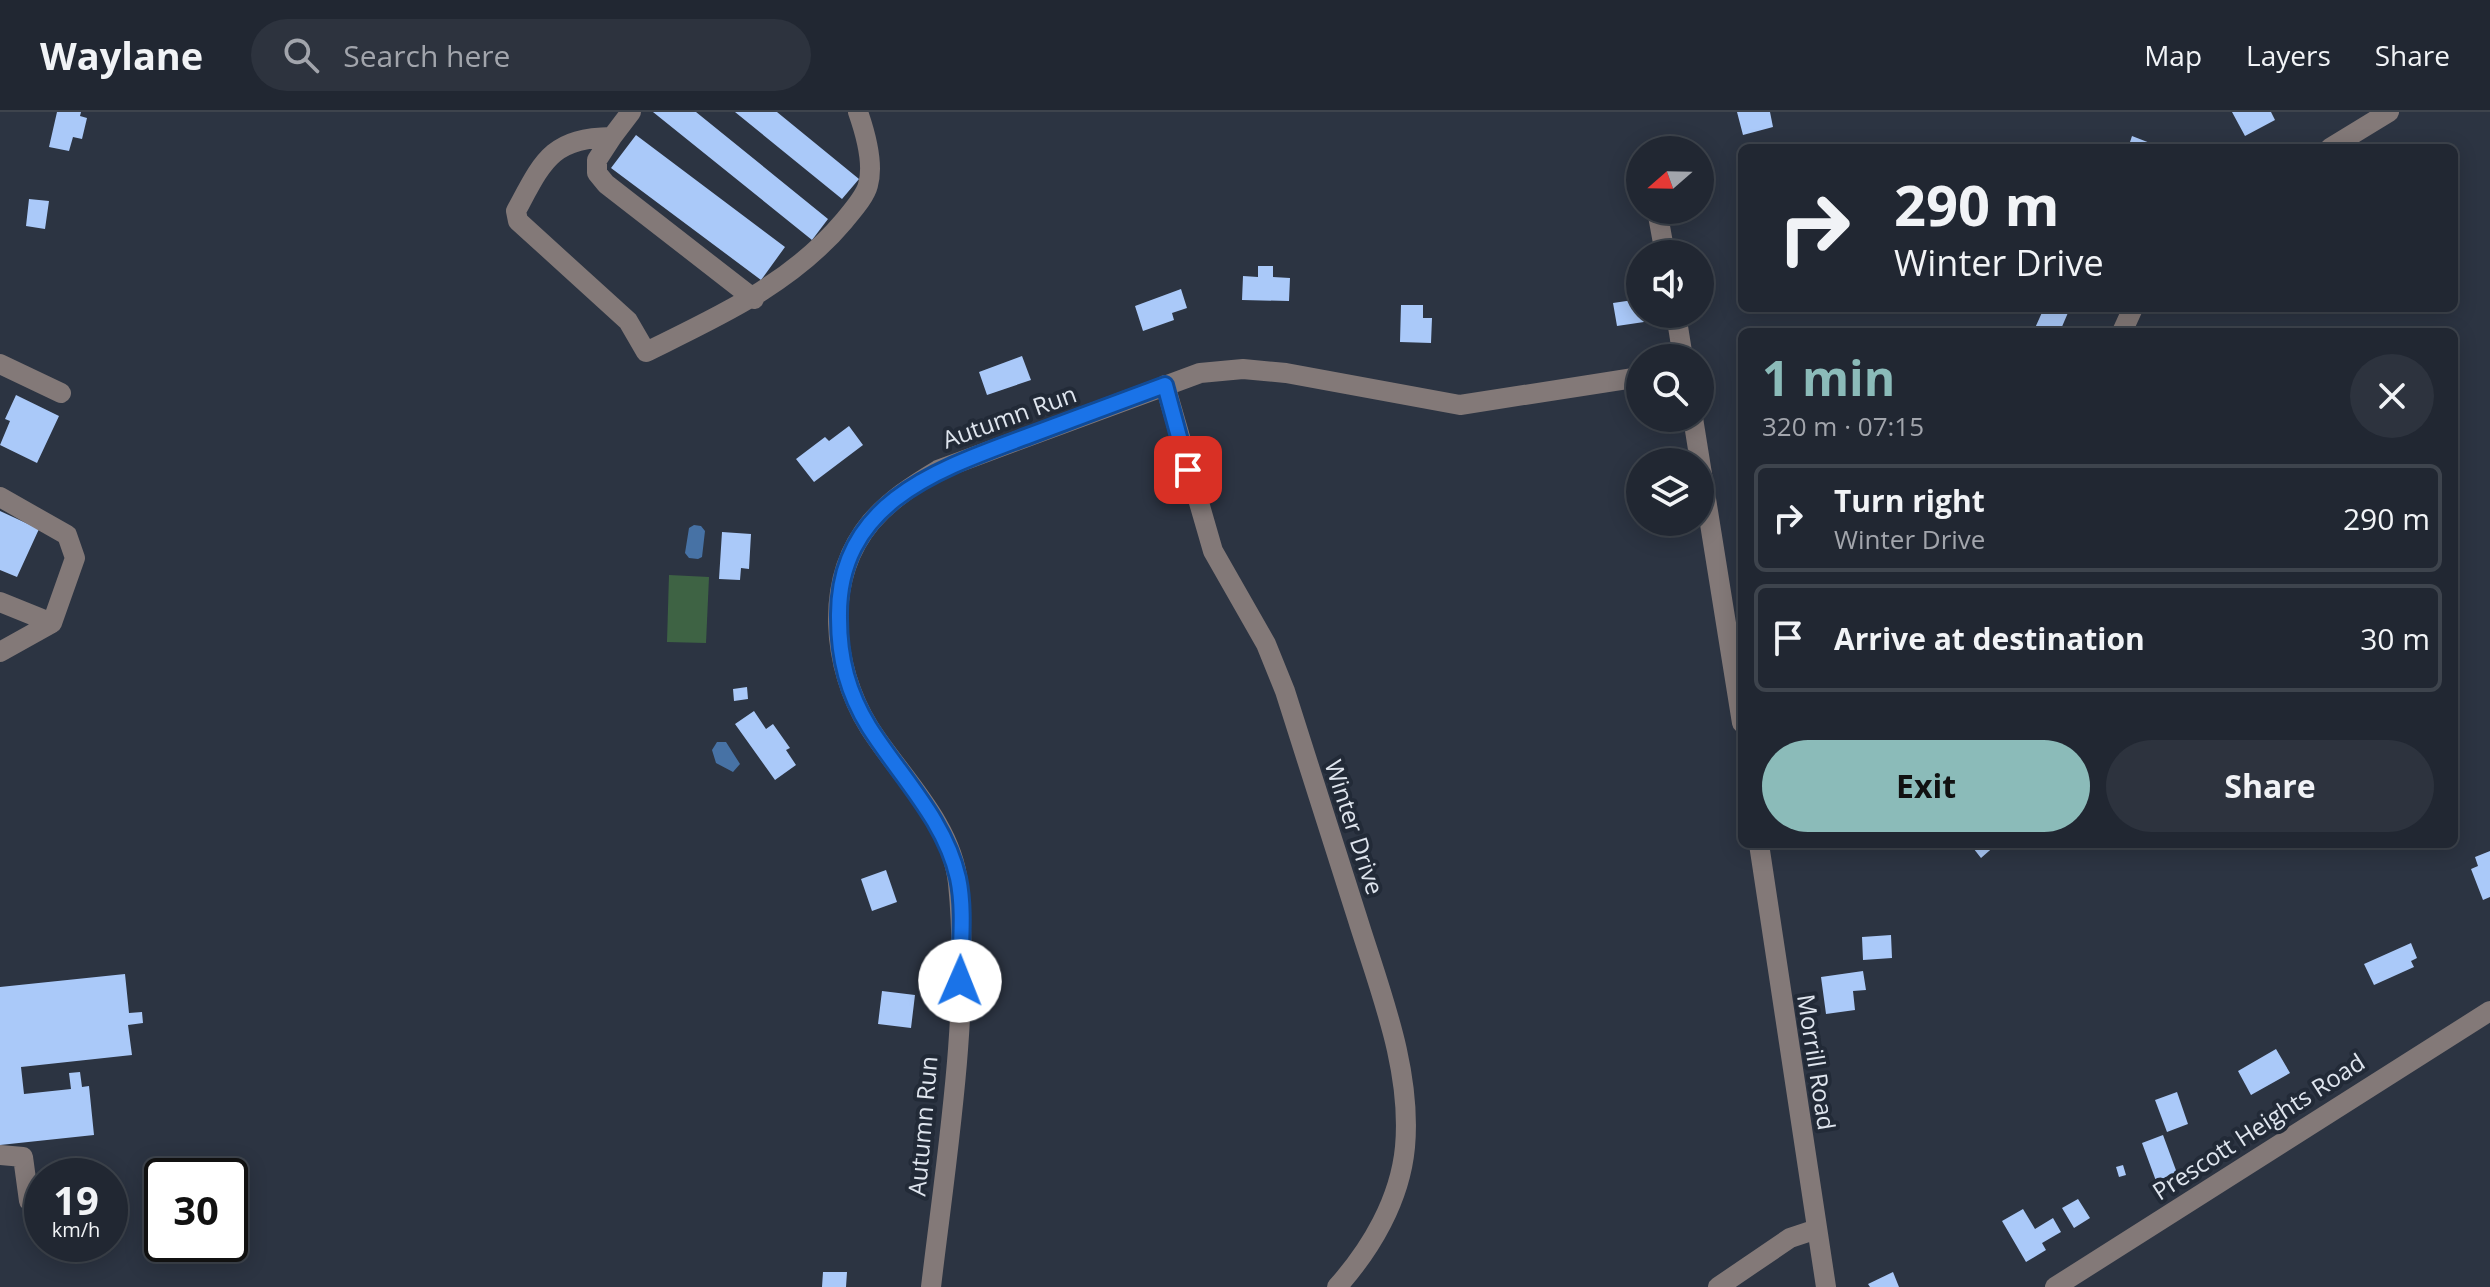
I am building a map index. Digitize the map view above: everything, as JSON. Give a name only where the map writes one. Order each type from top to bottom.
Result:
[{"type":"street","points":[[631,112],[597,160],[597,173],[606,184],[754,299]]},
{"type":"street","points":[[612,137],[584,138],[552,153],[516,211],[518,221],[628,321],[646,352],[754,299],[824,245],[853,211],[868,185],[867,150],[858,112]]},
{"type":"street","points":[[2337,144],[2389,112]]},
{"type":"street","points":[[0,364],[61,393]]},
{"type":"street","name":"Autumn Run","points":[[931,1287],[949,1141],[959,1010],[961,922],[958,878],[943,836],[869,727],[848,688],[839,646],[838,603],[849,561],[870,523],[901,493],[938,470],[1200,373],[1243,369],[1286,373],[1460,405],[1626,379]]},
{"type":"street","name":"Winter Drive","points":[[1165,385],[1208,538],[1266,644],[1285,691],[1395,1041],[1406,1106],[1405,1150],[1395,1193],[1377,1233],[1337,1287]]},
{"type":"street","points":[[1695,432],[1738,698]]},
{"type":"street","points":[[0,497],[67,535],[75,558],[52,623],[0,652]]},
{"type":"street","points":[[0,602],[52,623]]},
{"type":"street","name":"Morrill Road","points":[[1765,848],[1826,1287]]},
{"type":"street","name":"Prescott Heights Road","points":[[2055,1287],[2490,1011]]},
{"type":"street","points":[[0,1155],[23,1157],[24,1164]]},
{"type":"street","points":[[1718,1287],[1790,1238],[1817,1229]]},
{"type":"green space","points":[[669,575],[709,577],[706,643],[667,642]]},
{"type":"water","points":[[701,526],[705,531],[702,557],[698,559],[689,558],[685,553],[689,528]]},
{"type":"water","points":[[717,742],[726,742],[740,764],[733,772],[716,763],[712,750]]},
{"type":"building","points":[[57,112],[81,112],[80,116],[87,118],[82,139],[73,137],[69,151],[49,147]]},
{"type":"building","points":[[653,112],[696,112],[828,219],[812,240]]},
{"type":"building","points":[[735,112],[777,112],[859,179],[842,199]]},
{"type":"building","points":[[1737,112],[1770,112],[1773,127],[1743,135]]},
{"type":"building","points":[[2232,112],[2271,112],[2275,120],[2245,136]]},
{"type":"building","points":[[636,135],[785,247],[761,280],[611,168]]},
{"type":"building","points":[[2132,136],[2153,144],[2129,144]]},
{"type":"building","points":[[29,199],[49,201],[45,229],[26,226]]},
{"type":"building","points":[[1258,266],[1273,266],[1273,277],[1290,278],[1289,301],[1242,300],[1243,276],[1258,277]]},
{"type":"building","points":[[1181,289],[1187,308],[1172,313],[1174,320],[1143,331],[1135,306]]},
{"type":"building","points":[[1626,301],[1626,325],[1617,326],[1613,303]]},
{"type":"building","points":[[1401,305],[1423,305],[1423,318],[1432,318],[1431,343],[1400,342]]},
{"type":"building","points":[[2042,312],[2068,312],[2061,328],[2035,328]]},
{"type":"building","points":[[1022,356],[1031,380],[987,395],[979,372]]},
{"type":"building","points":[[16,395],[59,416],[37,463],[0,445],[10,421],[5,419]]},
{"type":"building","points":[[849,426],[863,445],[814,482],[796,459],[825,437],[829,441]]},
{"type":"building","points":[[0,511],[39,529],[17,577],[0,570]]},
{"type":"building","points":[[722,532],[751,534],[749,569],[741,568],[740,580],[719,579]]},
{"type":"building","points":[[747,687],[748,699],[734,701],[733,689]]},
{"type":"building","points":[[754,711],[766,729],[773,724],[790,748],[786,750],[796,765],[775,780],[735,724]]},
{"type":"building","points":[[1973,848],[1992,848],[1981,858]]},
{"type":"building","points":[[2490,851],[2490,897],[2483,900],[2471,869],[2478,866],[2475,857]]},
{"type":"building","points":[[886,870],[897,902],[872,911],[861,879]]},
{"type":"building","points":[[1891,935],[1892,958],[1863,960],[1862,937]]},
{"type":"building","points":[[2411,943],[2417,958],[2411,961],[2414,967],[2374,985],[2364,964]]},
{"type":"building","points":[[1863,971],[1866,990],[1853,991],[1855,1010],[1826,1014],[1821,977]]},
{"type":"building","points":[[125,974],[129,1013],[142,1012],[143,1023],[128,1025],[132,1055],[21,1067],[24,1094],[71,1089],[69,1073],[80,1072],[82,1087],[89,1086],[94,1135],[0,1145],[0,987]]},
{"type":"building","points":[[882,991],[915,995],[911,1028],[878,1024]]},
{"type":"building","points":[[2276,1049],[2290,1073],[2251,1095],[2238,1071]]},
{"type":"building","points":[[2177,1092],[2188,1124],[2167,1132],[2155,1100]]},
{"type":"building","points":[[2163,1135],[2177,1173],[2156,1181],[2142,1143]]},
{"type":"building","points":[[2123,1165],[2126,1175],[2119,1177],[2116,1167]]},
{"type":"building","points":[[2078,1199],[2090,1218],[2074,1228],[2062,1208]]},
{"type":"building","points":[[2023,1209],[2035,1229],[2053,1218],[2061,1232],[2042,1243],[2046,1250],[2026,1262],[2002,1221]]},
{"type":"building","points":[[823,1272],[847,1272],[846,1287],[822,1287]]},
{"type":"building","points":[[1893,1272],[1899,1287],[1870,1287],[1868,1284]]},
{"type":"route","points":[[960,981],[958,878],[943,836],[869,727],[848,688],[839,646],[838,603],[849,561],[870,523],[901,493],[938,470],[1165,385],[1188,470]]}]
